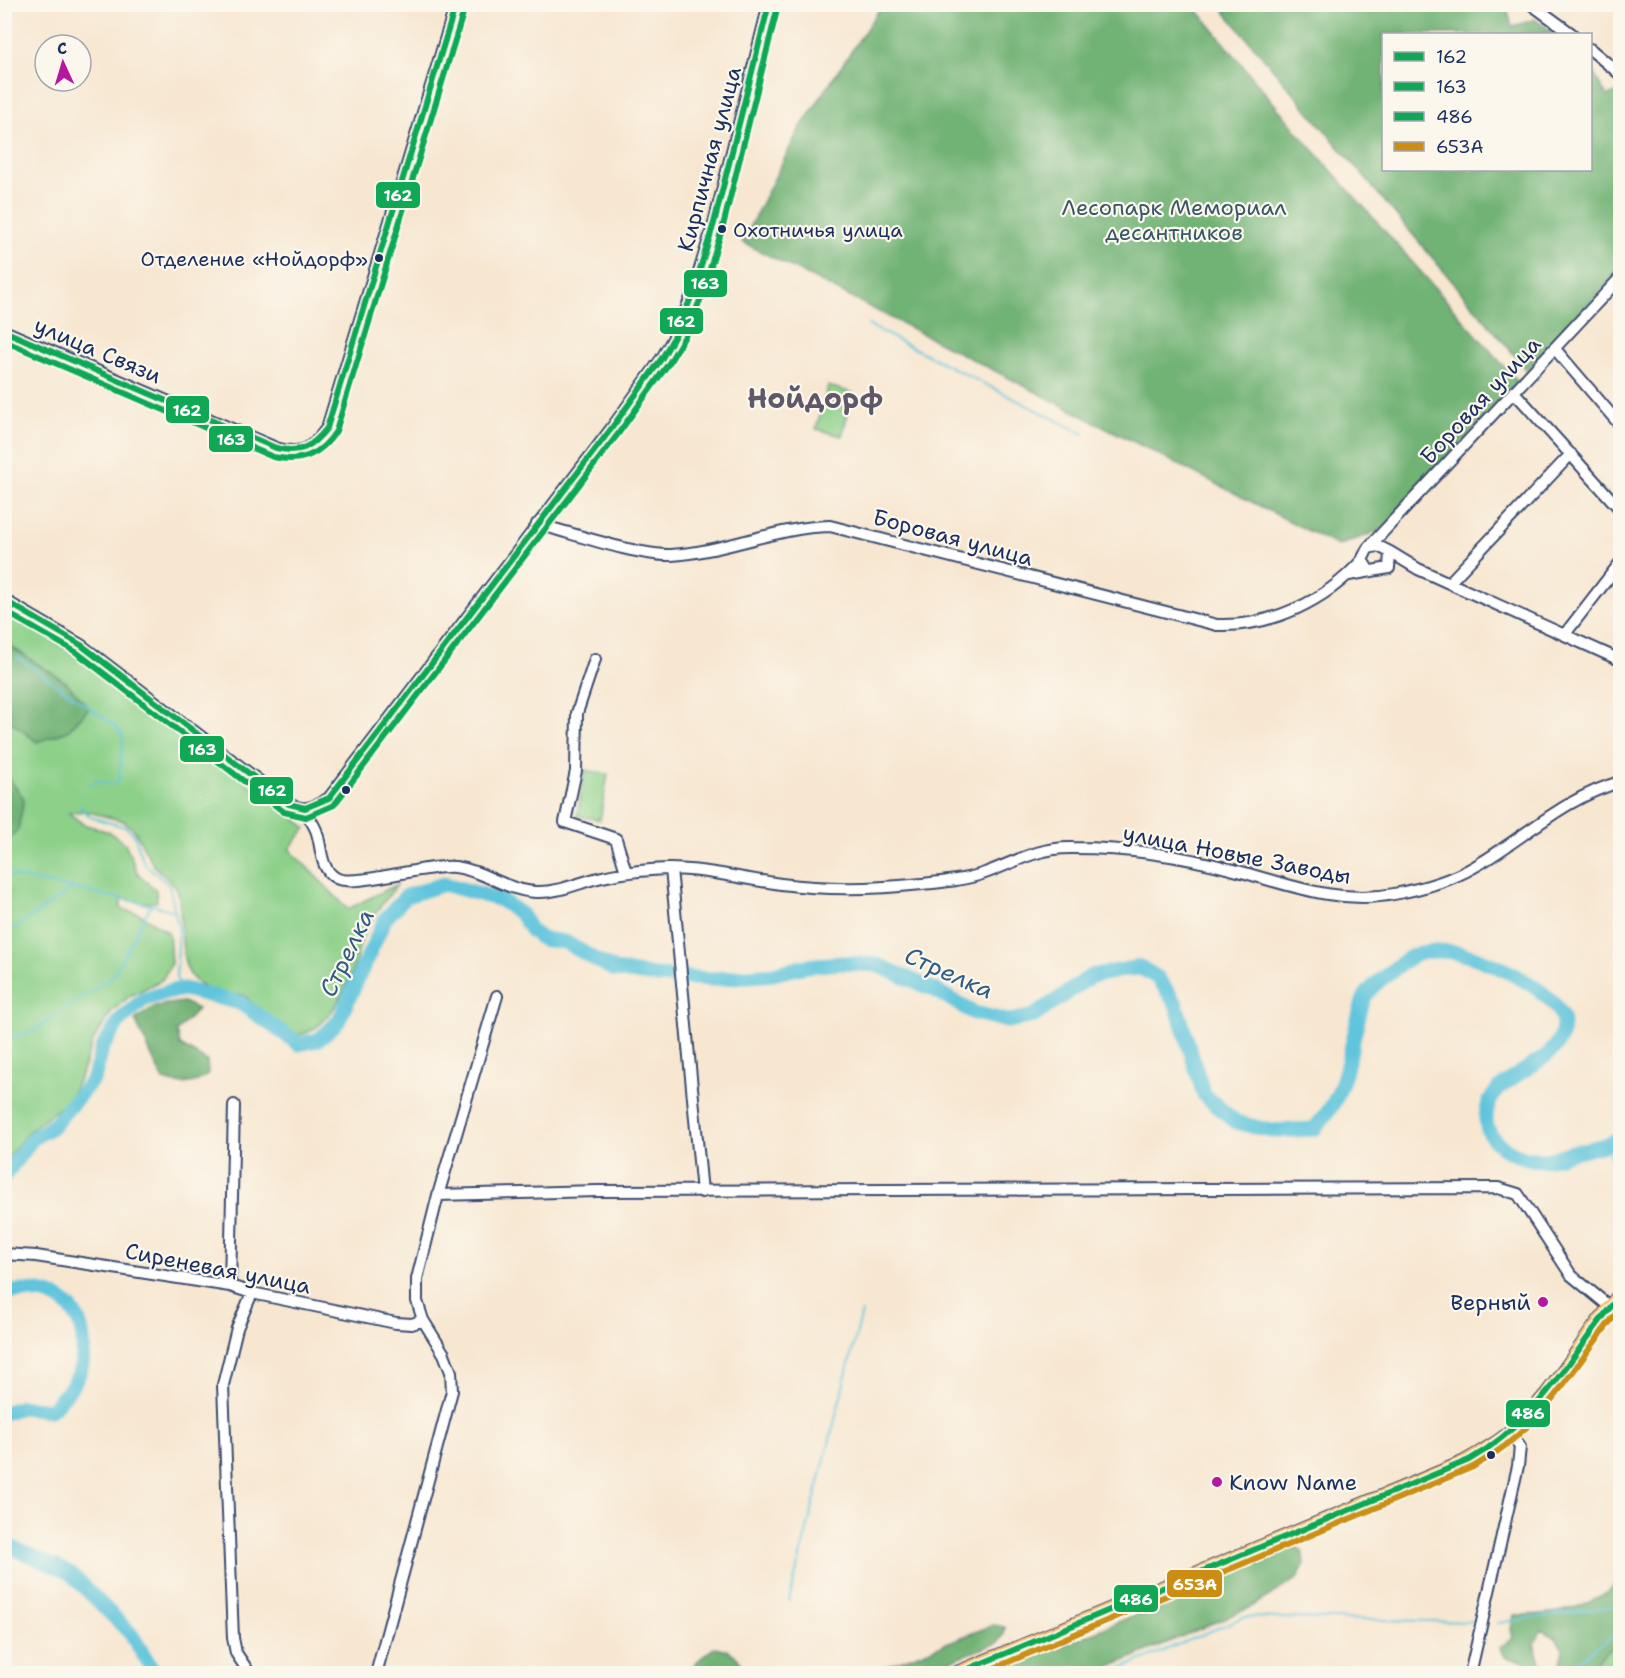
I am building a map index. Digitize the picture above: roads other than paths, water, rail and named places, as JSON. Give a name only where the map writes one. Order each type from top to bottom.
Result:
[{"type":"main road","points":[[955,1674],[1463,1463],[1510,1433],[1536,1406],[1620,1295]]},
{"type":"street","name":"улица Связи","points":[[4,331],[276,448],[287,451],[303,450],[314,445],[327,428],[456,4]]},
{"type":"street","name":"Кирпичная улица","points":[[308,808],[329,798],[662,358],[684,319],[714,223],[769,4]]},
{"type":"street","points":[[1531,4],[1571,33]]},
{"type":"street","points":[[1592,51],[1620,74]]},
{"type":"street","name":"Боровая улица","points":[[537,524],[667,555],[796,529],[830,526],[1217,625],[1252,622],[1292,611],[1349,575],[1378,537],[1619,282]]},
{"type":"street","points":[[1555,349],[1620,425]]},
{"type":"street","points":[[1515,393],[1620,509]]},
{"type":"street","points":[[1450,582],[1571,454]]},
{"type":"street","points":[[1378,537],[1387,550],[1389,568],[1418,568]]},
{"type":"street","points":[[1368,548],[1387,550],[1418,568],[1620,660]]},
{"type":"street","points":[[1362,560],[1369,571]]},
{"type":"street","points":[[1565,634],[1620,563]]},
{"type":"street","name":"Боровая улица","points":[[1349,575],[1389,568]]},
{"type":"street","points":[[4,600],[81,645],[289,804],[308,808]]},
{"type":"street","points":[[595,659],[577,713],[576,771],[565,822],[616,839],[626,872]]},
{"type":"street","name":"улица Новые Заводы","points":[[308,808],[317,831],[324,863],[331,873],[344,880],[447,866],[465,869],[522,890],[541,892],[626,872],[671,869],[817,887],[881,887],[952,881],[981,874],[1030,853],[1048,849],[1092,848],[1232,869],[1342,897],[1392,895],[1454,877],[1483,862],[1573,801],[1620,782]]},
{"type":"street","points":[[671,869],[702,1192]]},
{"type":"street","points":[[376,1674],[453,1392],[451,1372],[444,1354],[423,1320],[417,1301],[417,1279],[438,1195],[497,996]]},
{"type":"street","points":[[230,1286],[234,1105]]},
{"type":"street","points":[[438,1195],[597,1191],[1498,1188],[1518,1194],[1571,1275],[1610,1307]]},
{"type":"street","name":"Сиреневая улица","points":[[4,1254],[36,1256],[230,1286],[252,1293],[396,1323],[423,1320]]},
{"type":"street","points":[[250,1674],[236,1653],[233,1638],[224,1385],[237,1328],[252,1293]]},
{"type":"street","points":[[1470,1674],[1518,1466],[1521,1447],[1510,1433]]},
{"type":"waterway","points":[[868,325],[1084,434]]},
{"type":"waterway","points":[[17,657],[113,724],[123,736],[119,780],[114,784],[96,781],[88,787]]},
{"type":"waterway","points":[[80,806],[90,817],[125,827],[134,834],[144,863],[169,885],[179,929],[176,978],[184,989]]},
{"type":"waterway","points":[[4,874],[151,905]]},
{"type":"waterway","name":"Стрелка","points":[[4,1176],[33,1138],[53,1126],[94,1078],[102,1048],[120,1020],[143,1000],[184,989],[240,1003],[299,1044],[318,1040],[338,1022],[385,919],[406,896],[444,884],[501,900],[520,913],[531,930],[542,939],[565,942],[614,970],[656,976],[712,979],[773,974],[806,966],[841,963],[877,965],[935,990],[974,1013],[1008,1021],[1034,1016],[1091,976],[1140,967],[1158,978],[1176,1004],[1204,1095],[1236,1122],[1271,1131],[1314,1129],[1327,1113],[1342,1083],[1364,999],[1375,985],[1405,960],[1419,953],[1428,951],[1459,953],[1496,966],[1534,986],[1555,1005],[1561,1015],[1563,1025],[1559,1040],[1551,1052],[1510,1080],[1498,1090],[1489,1103],[1486,1119],[1492,1137],[1498,1144],[1515,1154],[1543,1160],[1601,1146],[1620,1138]]},
{"type":"waterway","points":[[4,935],[72,889]]},
{"type":"waterway","points":[[4,1040],[35,1030],[113,976],[151,905],[174,911]]},
{"type":"waterway","points":[[1606,1147],[1620,1179]]},
{"type":"waterway","points":[[1620,1189],[1620,1199]]},
{"type":"waterway","name":"Стрелка","points":[[4,1293],[40,1292],[54,1296],[75,1314],[81,1328],[83,1344],[82,1364],[77,1377],[70,1389],[51,1410],[21,1407],[4,1413]]},
{"type":"waterway","points":[[789,1601],[862,1312]]},
{"type":"waterway","name":"Стрелка","points":[[4,1544],[70,1573],[131,1634],[151,1667],[151,1674]]},
{"type":"waterway","points":[[1498,1623],[1620,1605]]},
{"type":"waterway","points":[[1108,1674],[1244,1617],[1475,1622]]},
{"type":"waterway","points":[[1567,1674],[1568,1667],[1620,1631]]},
{"type":"place","name":"Охотничья улица","points":[[722,229]]},
{"type":"place","name":"Отделение «Нойдорф»","points":[[379,258]]},
{"type":"place","name":"Верный","points":[[1543,1302]]},
{"type":"place","name":"Know Name","points":[[1217,1482]]},
{"type":"district","name":"Нойдорф","points":[[815,398]]},
{"type":"park label","name":"Лесопарк Мемориал десантников","points":[[1174,220]]}]
